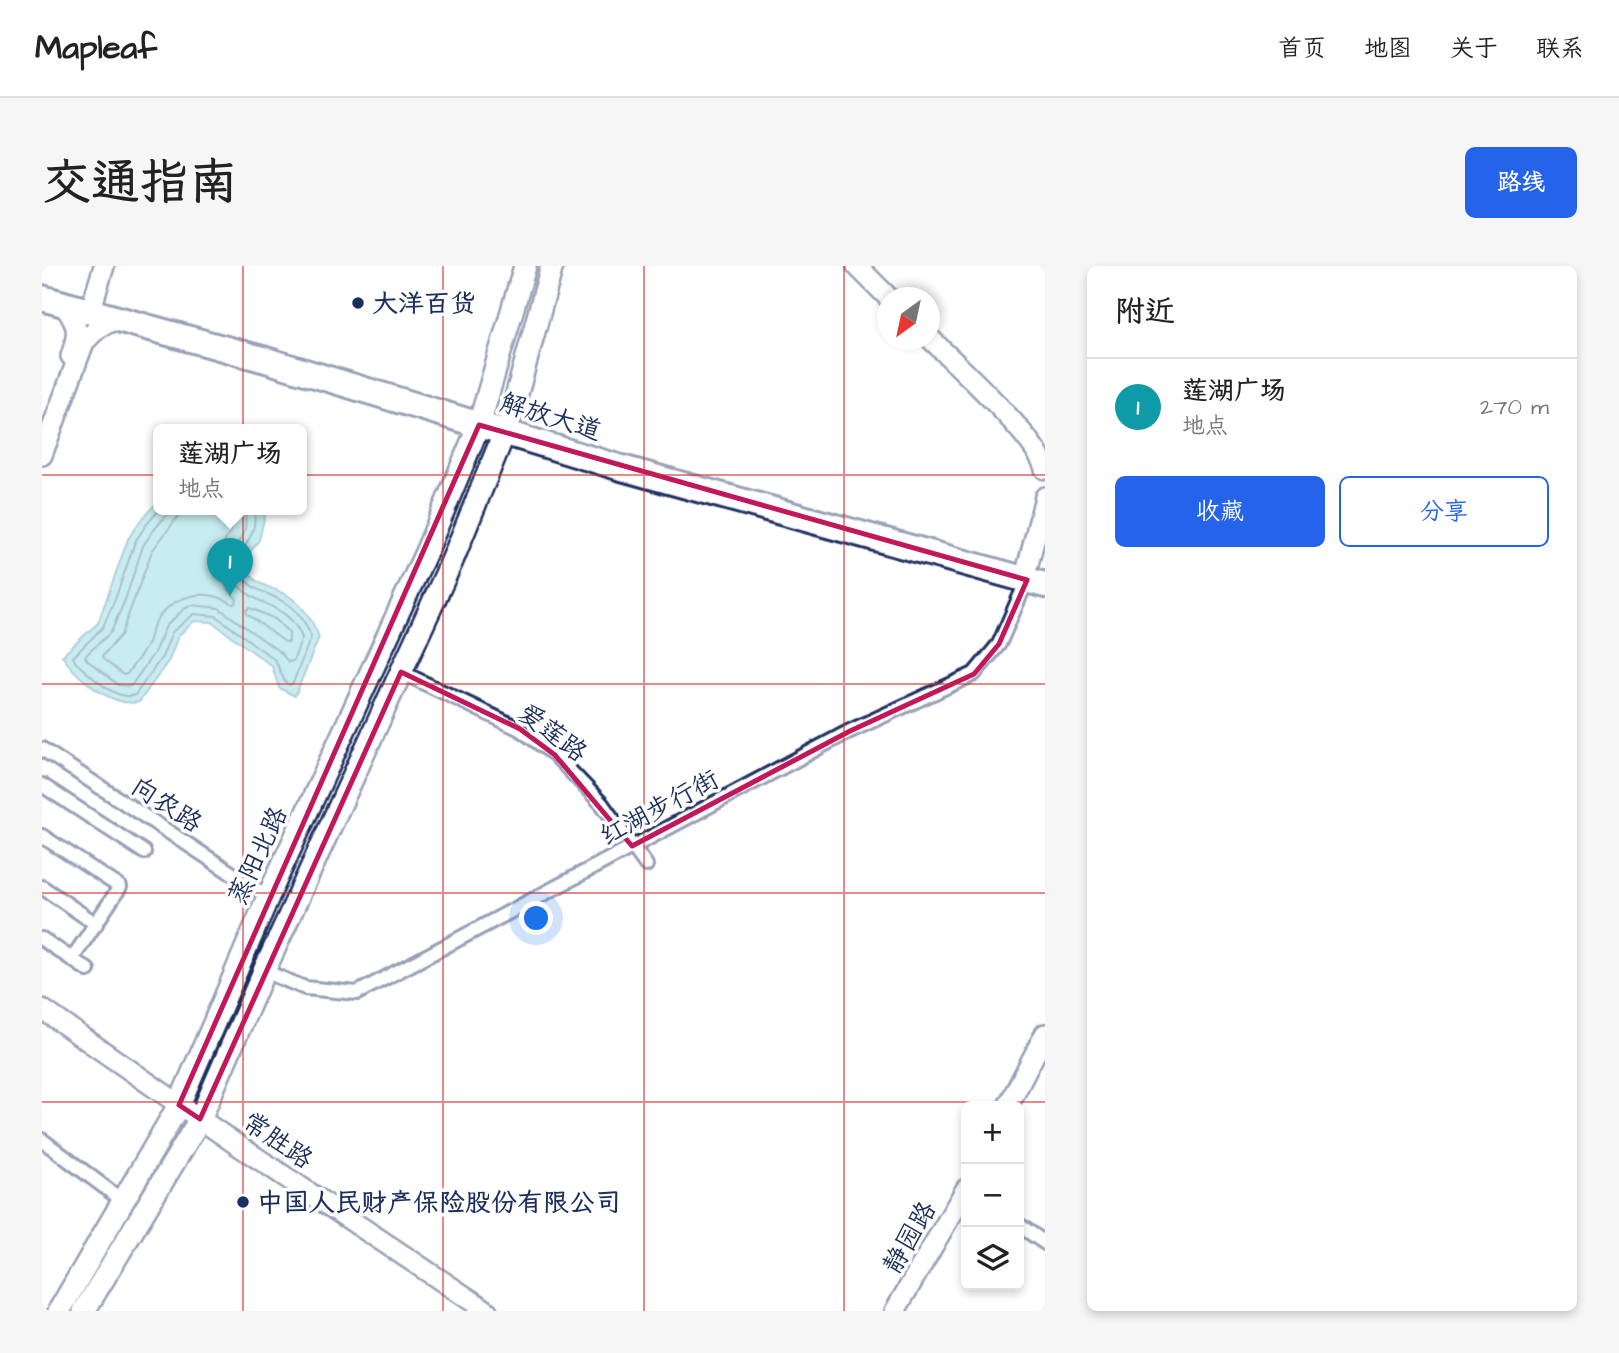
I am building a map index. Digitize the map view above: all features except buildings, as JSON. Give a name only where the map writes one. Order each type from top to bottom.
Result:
[{"type":"highway","name":"解放大道","points":[[42,284],[507,426],[618,467],[1036,575]]},
{"type":"highway","name":"解放大道","points":[[52,301],[481,418]]},
{"type":"main road","name":"蒸阳北路","points":[[59,1311],[177,1108],[268,897],[422,563],[481,418],[526,266]]},
{"type":"main road","name":"蒸阳北路","points":[[84,1311],[198,1122],[264,971],[452,561],[507,426],[552,266]]},
{"type":"street","points":[[94,299],[104,266]]},
{"type":"street","points":[[857,266],[878,287]]},
{"type":"street","points":[[866,266],[886,287]]},
{"type":"street","points":[[42,432],[77,339],[75,320],[52,301]]},
{"type":"street","points":[[42,455],[84,342],[97,329],[116,319]]},
{"type":"street","points":[[940,341],[1026,428],[1045,454]]},
{"type":"street","points":[[940,349],[1021,432],[1045,469]]},
{"type":"street","points":[[1036,575],[1045,497]]},
{"type":"street","name":"红湖步行街","points":[[264,971],[305,988],[357,993],[850,731],[974,674],[999,644],[1036,575]]},
{"type":"street","name":"爱莲路","points":[[401,672],[520,729],[555,755],[602,804],[646,865]]},
{"type":"street","name":"向农路","points":[[42,749],[268,897]]},
{"type":"street","points":[[42,785],[144,852]]},
{"type":"street","points":[[44,841],[120,887],[72,959]]},
{"type":"street","points":[[42,887],[96,924]]},
{"type":"street","points":[[42,939],[88,970]]},
{"type":"street","name":"常胜路","points":[[42,1009],[177,1108]]},
{"type":"street","name":"常胜路","points":[[42,1017],[487,1311]]},
{"type":"street","points":[[1011,1101],[1045,1034]]},
{"type":"street","points":[[1022,1101],[1045,1055]]},
{"type":"street","name":"常胜路","points":[[198,1122],[472,1311]]},
{"type":"street","points":[[42,1140],[123,1201]]},
{"type":"street","name":"静园路","points":[[895,1311],[961,1198]]},
{"type":"street","name":"静园路","points":[[907,1311],[961,1219]]},
{"type":"street","points":[[1022,1227],[1045,1242]]},
{"type":"highlighted area","points":[[479,425],[1027,580],[999,644],[974,674],[850,731],[632,846],[555,755],[520,729],[401,672],[200,1119],[179,1105]]},
{"type":"water","points":[[153,507],[153,515],[265,515],[259,540],[245,559],[251,576],[300,605],[319,637],[295,696],[279,688],[272,666],[212,622],[194,621],[178,636],[169,660],[139,702],[128,703],[106,696],[76,673],[62,656],[98,623],[128,539]]},
{"type":"place","name":"大洋百货","points":[[358,303]]},
{"type":"place","name":"莲湖广场","points":[[230,596]]},
{"type":"place","name":"中国人民财产保险股份有限公司","points":[[243,1202]]}]
